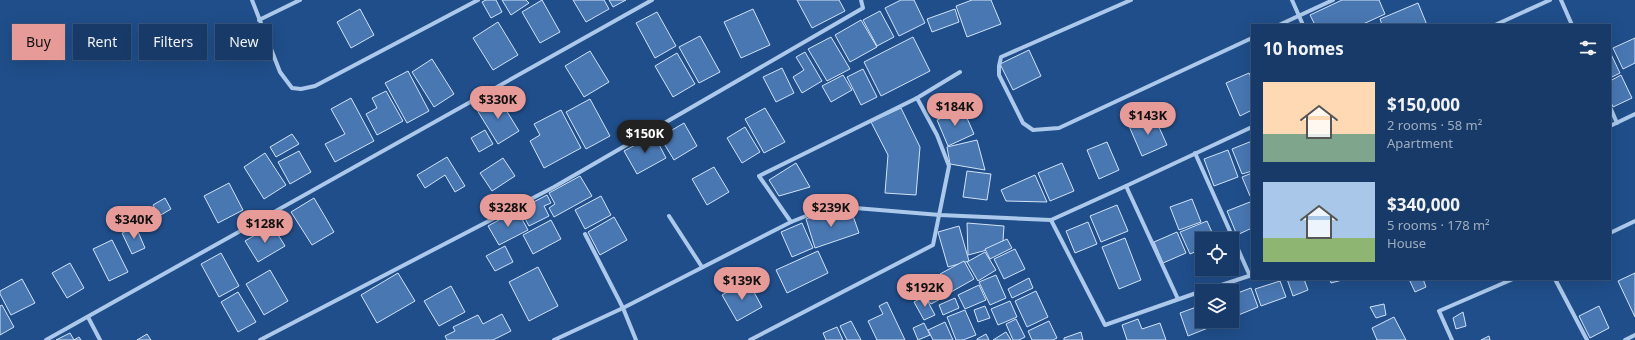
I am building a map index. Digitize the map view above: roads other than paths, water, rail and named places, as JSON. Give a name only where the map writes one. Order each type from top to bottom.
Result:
[{"type":"street","points":[[252,0],[280,72],[292,88],[301,89],[315,86],[478,0]]},
{"type":"street","points":[[259,20],[300,0]]},
{"type":"street","points":[[46,340],[652,0]]},
{"type":"street","points":[[260,340],[554,187],[863,8],[861,0]]},
{"type":"street","points":[[1131,0],[1001,57],[999,75],[1008,96],[1023,122],[1033,130],[1059,128],[1251,38]]},
{"type":"street","points":[[1292,0],[1303,24]]},
{"type":"street","points":[[1281,24],[1333,0]]},
{"type":"street","points":[[1497,24],[1550,0]]},
{"type":"street","points":[[1561,0],[1572,24]]},
{"type":"street","points":[[791,222],[759,176],[918,98],[960,72]]},
{"type":"street","points":[[750,340],[933,245],[949,166],[938,135],[918,98]]},
{"type":"street","points":[[1611,109],[1617,123]]},
{"type":"street","points":[[1611,126],[1635,114]]},
{"type":"street","points":[[554,340],[623,308],[791,222],[831,206],[940,215],[1051,220],[1251,127]]},
{"type":"street","points":[[1195,153],[1251,275],[1223,284]]},
{"type":"street","points":[[1126,186],[1178,299]]},
{"type":"street","points":[[669,216],[702,267]]},
{"type":"street","points":[[1051,220],[1105,325],[1195,293]]},
{"type":"street","points":[[1611,232],[1635,220]]},
{"type":"street","points":[[585,234],[623,308],[636,340]]},
{"type":"street","points":[[1452,340],[1439,311],[1511,280]]},
{"type":"street","points":[[1556,280],[1587,340]]},
{"type":"street","points":[[88,317],[100,340]]},
{"type":"street","points":[[1625,340],[1635,335]]}]
